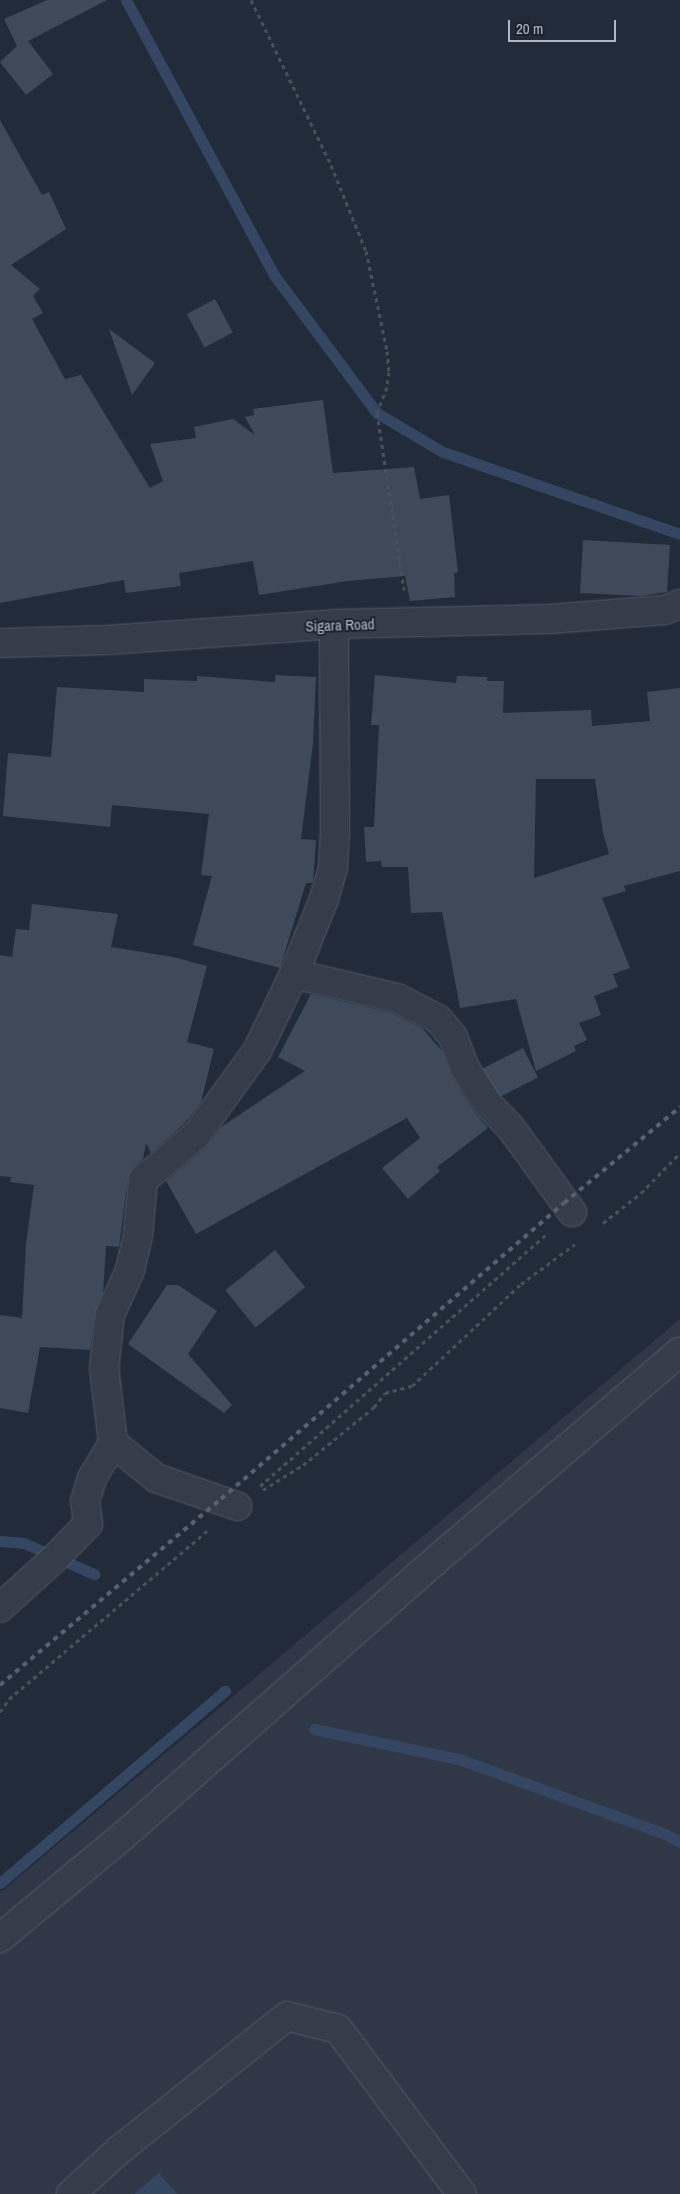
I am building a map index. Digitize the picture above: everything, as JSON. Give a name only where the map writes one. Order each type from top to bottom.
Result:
[{"type":"street","name":"Sigara Road","points":[[0,643],[108,640],[334,624],[550,619],[665,610],[680,604]]},
{"type":"street","points":[[0,1608],[56,1557],[88,1524],[86,1501],[92,1478],[113,1443],[104,1368],[110,1315],[130,1270],[138,1235],[143,1180],[196,1136],[256,1051],[294,974],[324,899],[333,868],[335,833],[334,624]]},
{"type":"street","points":[[294,974],[396,998],[438,1019],[453,1037],[465,1068],[488,1104],[511,1128],[572,1212]]},
{"type":"street","points":[[0,1938],[123,1836],[441,1556],[680,1352]]},
{"type":"street","points":[[113,1443],[156,1478],[237,1506]]},
{"type":"street","points":[[71,2194],[118,2151],[287,2016],[338,2029],[462,2194]]},
{"type":"path","points":[[251,0],[330,166],[366,251],[387,350],[389,372],[387,387],[377,413],[409,622]]},
{"type":"path","points":[[237,1506],[304,1465],[374,1407],[385,1393],[412,1386],[521,1284],[641,1194],[680,1153]]},
{"type":"path","points":[[0,1712],[9,1699],[237,1506],[572,1212],[591,1233]]},
{"type":"shaded area","points":[[680,1319],[680,2194],[0,2194],[0,1893]]},
{"type":"water","points":[[159,2173],[177,2194],[134,2194]]},
{"type":"building","points":[[47,0],[107,0],[28,41],[53,74],[26,95],[0,62],[17,46],[4,19]]},
{"type":"building","points":[[0,120],[42,195],[49,192],[66,229],[11,265],[40,289],[33,296],[43,313],[32,319],[65,379],[81,375],[150,488],[163,481],[150,444],[196,438],[194,427],[233,419],[255,435],[245,417],[254,415],[253,409],[323,400],[333,473],[414,467],[420,499],[449,495],[458,572],[454,573],[455,597],[410,601],[405,576],[348,581],[259,595],[253,561],[179,573],[181,586],[126,593],[124,580],[0,603]]},
{"type":"building","points":[[215,299],[233,333],[205,348],[187,314]]},
{"type":"building","points":[[109,329],[155,363],[132,395]]},
{"type":"building","points":[[583,540],[670,545],[667,592],[642,596],[580,593]]},
{"type":"building","points":[[275,675],[316,677],[313,743],[301,839],[316,840],[313,881],[312,883],[306,883],[280,968],[193,945],[212,876],[201,875],[209,814],[112,805],[110,827],[3,816],[8,753],[51,757],[57,687],[144,692],[144,679],[197,681],[197,676],[275,682]]},
{"type":"building","points":[[375,675],[456,683],[457,676],[487,677],[487,681],[504,681],[503,713],[591,710],[592,726],[650,721],[647,692],[680,688],[680,871],[624,886],[626,891],[602,898],[630,968],[613,974],[618,987],[594,996],[601,1015],[579,1023],[587,1040],[574,1046],[576,1051],[536,1071],[516,999],[460,1008],[442,912],[411,913],[408,867],[382,867],[381,861],[366,862],[364,827],[374,827],[379,725],[371,725]],"holes":[[[536,779],[595,779],[603,833],[609,854],[534,878]]]},
{"type":"building","points":[[32,904],[118,914],[111,947],[173,957],[207,966],[187,1042],[214,1049],[201,1102],[184,1124],[151,1153],[146,1143],[143,1159],[133,1168],[128,1178],[119,1247],[106,1246],[103,1293],[95,1313],[90,1350],[40,1347],[28,1413],[0,1408],[0,1315],[22,1318],[26,1244],[34,1185],[10,1182],[11,1177],[0,1176],[0,955],[12,957],[16,929],[29,930]]},
{"type":"building","points":[[311,994],[392,1013],[423,1029],[442,1051],[452,1076],[475,1113],[488,1128],[437,1167],[440,1171],[408,1199],[382,1168],[420,1138],[407,1118],[196,1234],[166,1181],[206,1147],[221,1127],[305,1071],[278,1057]]},
{"type":"building","points":[[523,1048],[538,1077],[498,1098],[483,1068]]},
{"type":"building","points":[[275,1250],[305,1287],[255,1328],[225,1290]]},
{"type":"building","points":[[167,1285],[178,1285],[217,1311],[188,1354],[232,1405],[224,1413],[128,1344]]},
{"type":"waterway","points":[[126,0],[274,275],[377,413],[443,452],[680,534]]},
{"type":"waterway","points":[[0,1541],[24,1543],[94,1574]]},
{"type":"waterway","points":[[0,1883],[225,1691]]},
{"type":"waterway","points":[[314,1729],[459,1759],[665,1834],[680,1842]]},
{"type":"railway","points":[[0,1685],[221,1499],[564,1203],[680,1107]]}]
